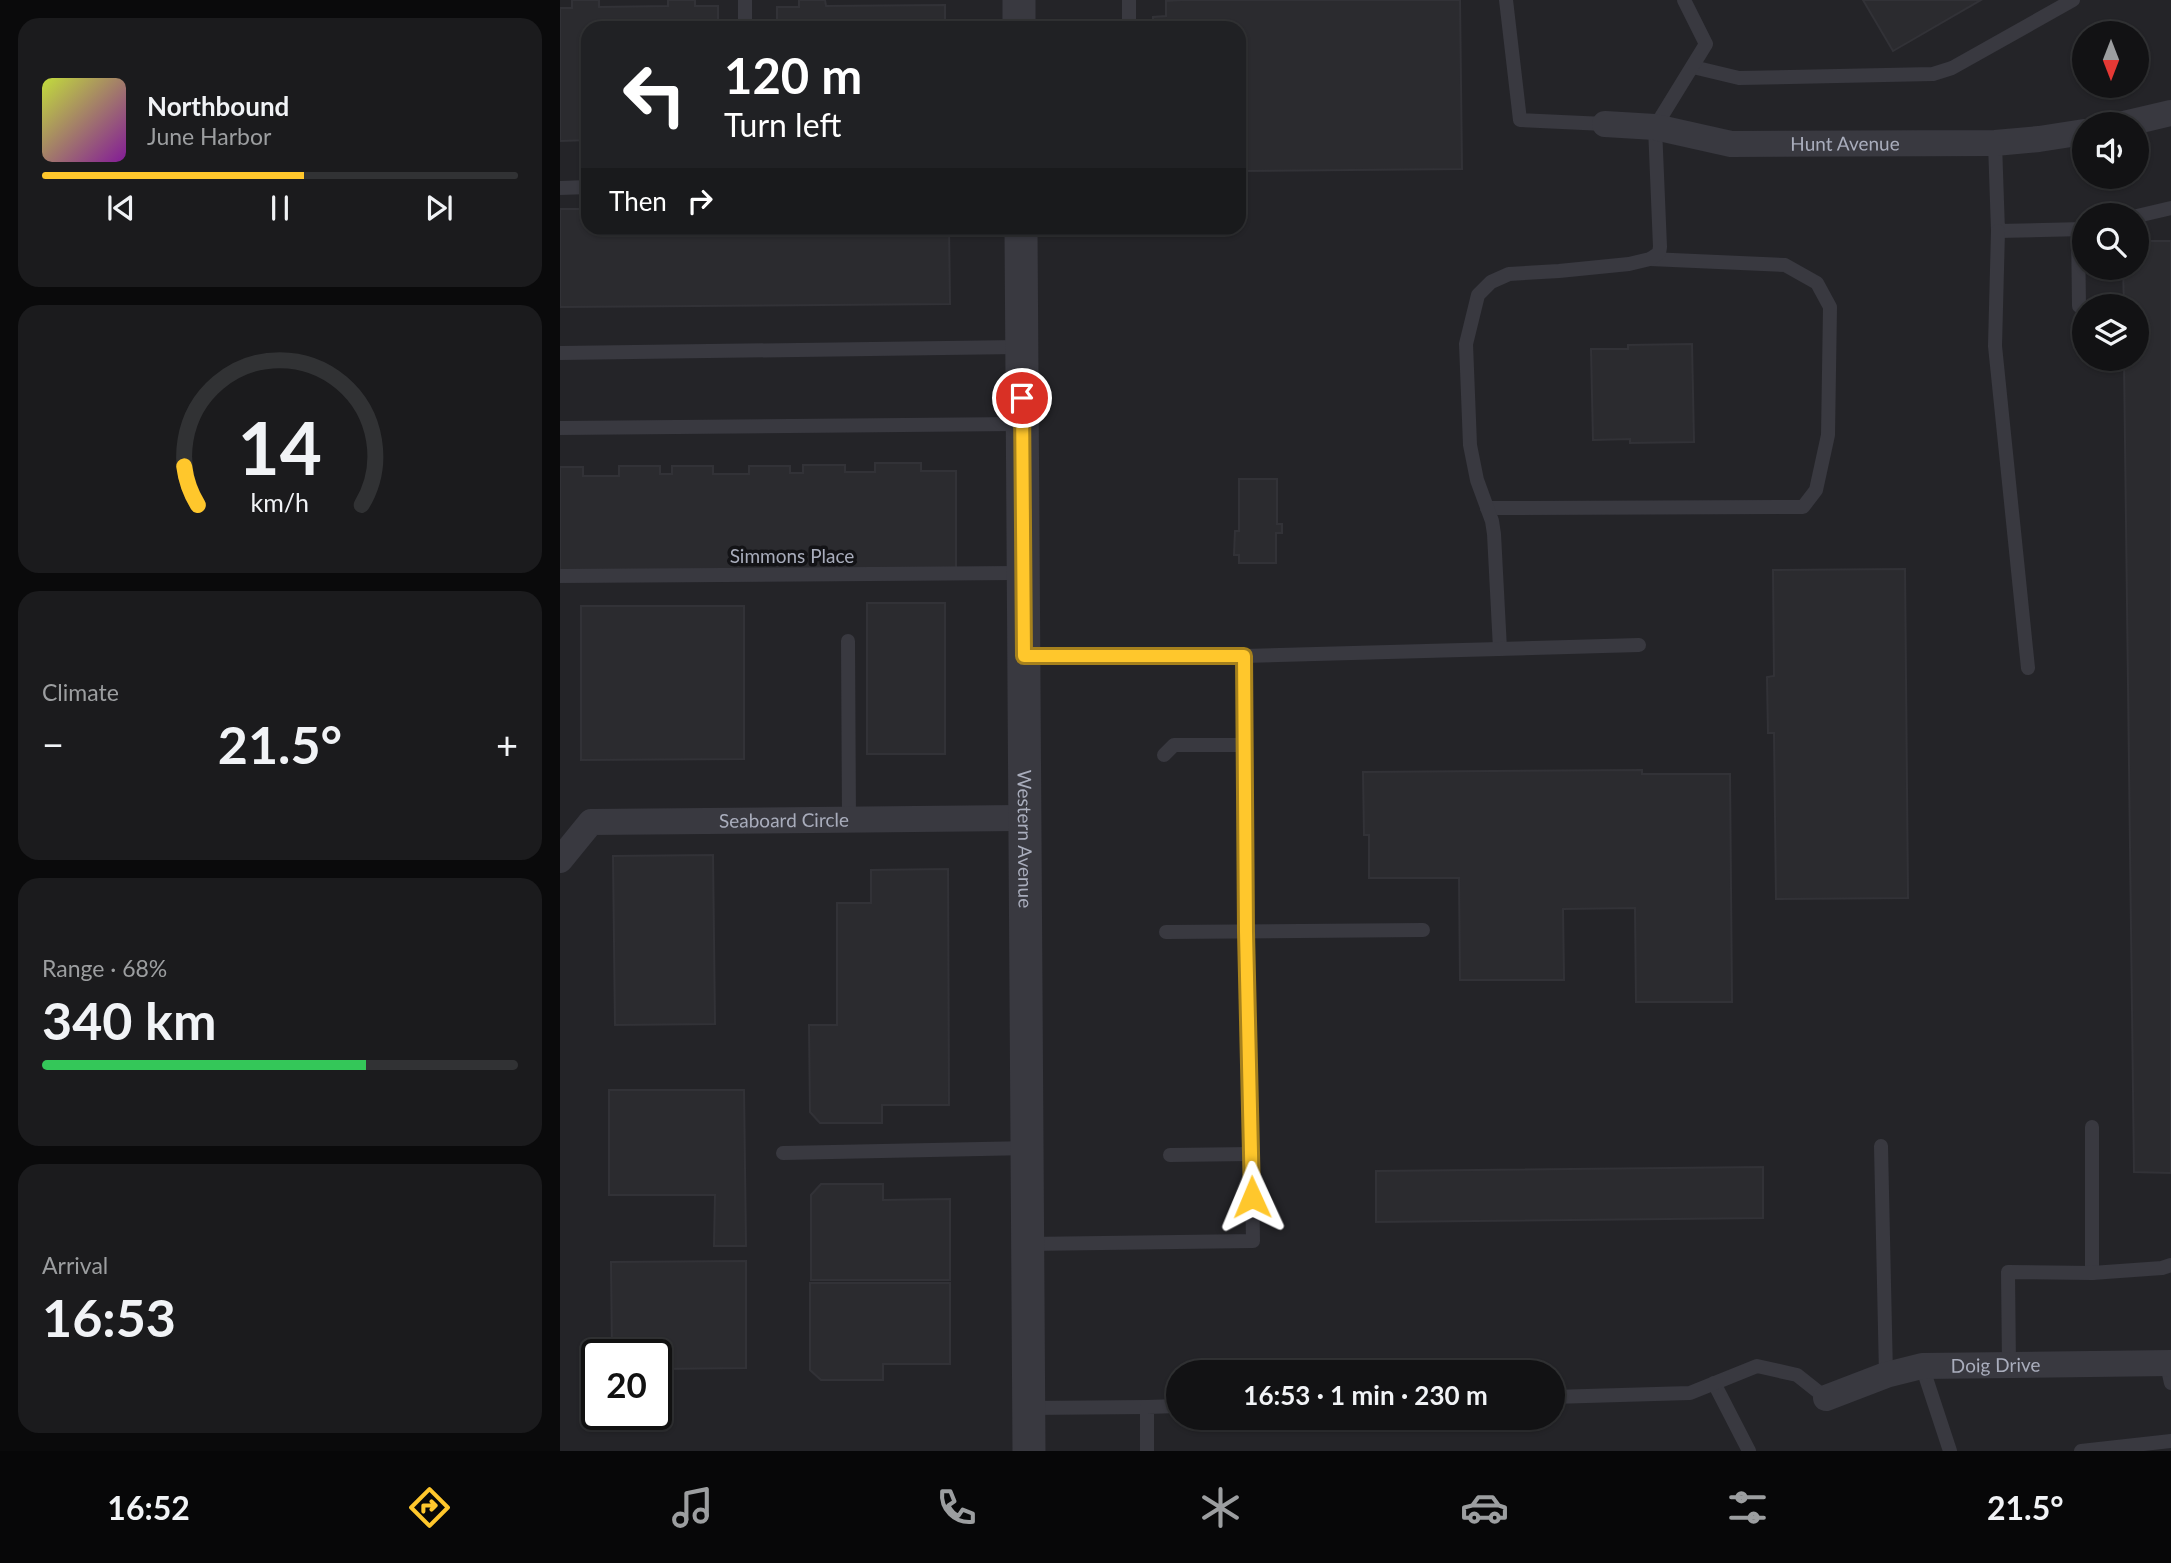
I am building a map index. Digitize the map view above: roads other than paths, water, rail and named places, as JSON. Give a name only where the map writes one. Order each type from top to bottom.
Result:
[{"type":"street","points":[[1019,0],[1019,21]]},
{"type":"street","points":[[2149,118],[2171,113]]},
{"type":"street","name":"Hunt Avenue","points":[[1605,124],[1655,127],[1731,144],[1996,143],[2072,134]]},
{"type":"street","name":"Western Avenue","points":[[1021,235],[1029,1451]]},
{"type":"street","name":"Seaboard Circle","points":[[560,860],[591,822],[1024,818]]},
{"type":"street","name":"Doig Drive","points":[[1826,1398],[1922,1366],[2170,1370]]},
{"type":"lane","points":[[745,0],[745,21]]},
{"type":"lane","points":[[1129,0],[1129,21]]},
{"type":"lane","points":[[1506,0],[1520,120],[1605,124]]},
{"type":"lane","points":[[1650,260],[1659,253],[1660,247],[1655,127],[1706,44],[1684,0]]},
{"type":"lane","points":[[1693,66],[1739,78],[1933,74],[1952,68],[2073,0]]},
{"type":"lane","points":[[1996,143],[1996,346],[2028,668]]},
{"type":"lane","points":[[560,188],[581,187]]},
{"type":"lane","points":[[2149,213],[2171,208]]},
{"type":"lane","points":[[1998,232],[2072,229]]},
{"type":"lane","points":[[1487,508],[1803,507],[1816,490],[1828,435],[1829,307],[1817,282],[1785,265],[1650,260],[1509,274],[1491,282],[1478,295],[1466,344],[1470,445],[1477,480],[1494,534],[1500,649]]},
{"type":"lane","points":[[560,352],[1022,347]]},
{"type":"lane","points":[[560,428],[1023,424]]},
{"type":"lane","name":"Simmons Place","points":[[560,576],[1024,573]]},
{"type":"lane","points":[[848,641],[849,820]]},
{"type":"lane","points":[[1024,656],[1244,656],[1639,645]]},
{"type":"lane","points":[[1027,1244],[1253,1241],[1246,932],[1244,656]]},
{"type":"lane","points":[[1164,755],[1174,745],[1244,745]]},
{"type":"lane","points":[[1166,932],[1423,930]]},
{"type":"lane","points":[[2092,1127],[2092,1273]]},
{"type":"lane","points":[[1881,1146],[1886,1376]]},
{"type":"lane","points":[[783,1153],[1026,1148]]},
{"type":"lane","points":[[1170,1155],[1252,1154]]},
{"type":"lane","points":[[2009,1366],[2008,1272],[2092,1273],[2171,1265]]},
{"type":"lane","points":[[1565,1397],[1690,1393],[1757,1366],[1797,1374],[1826,1398]]},
{"type":"lane","points":[[1922,1366],[1950,1451]]},
{"type":"lane","points":[[1714,1383],[1749,1451]]},
{"type":"lane","points":[[1028,1408],[1166,1406]]},
{"type":"lane","points":[[1147,1407],[1147,1451]]},
{"type":"lane","points":[[2081,1451],[2171,1441]]}]
